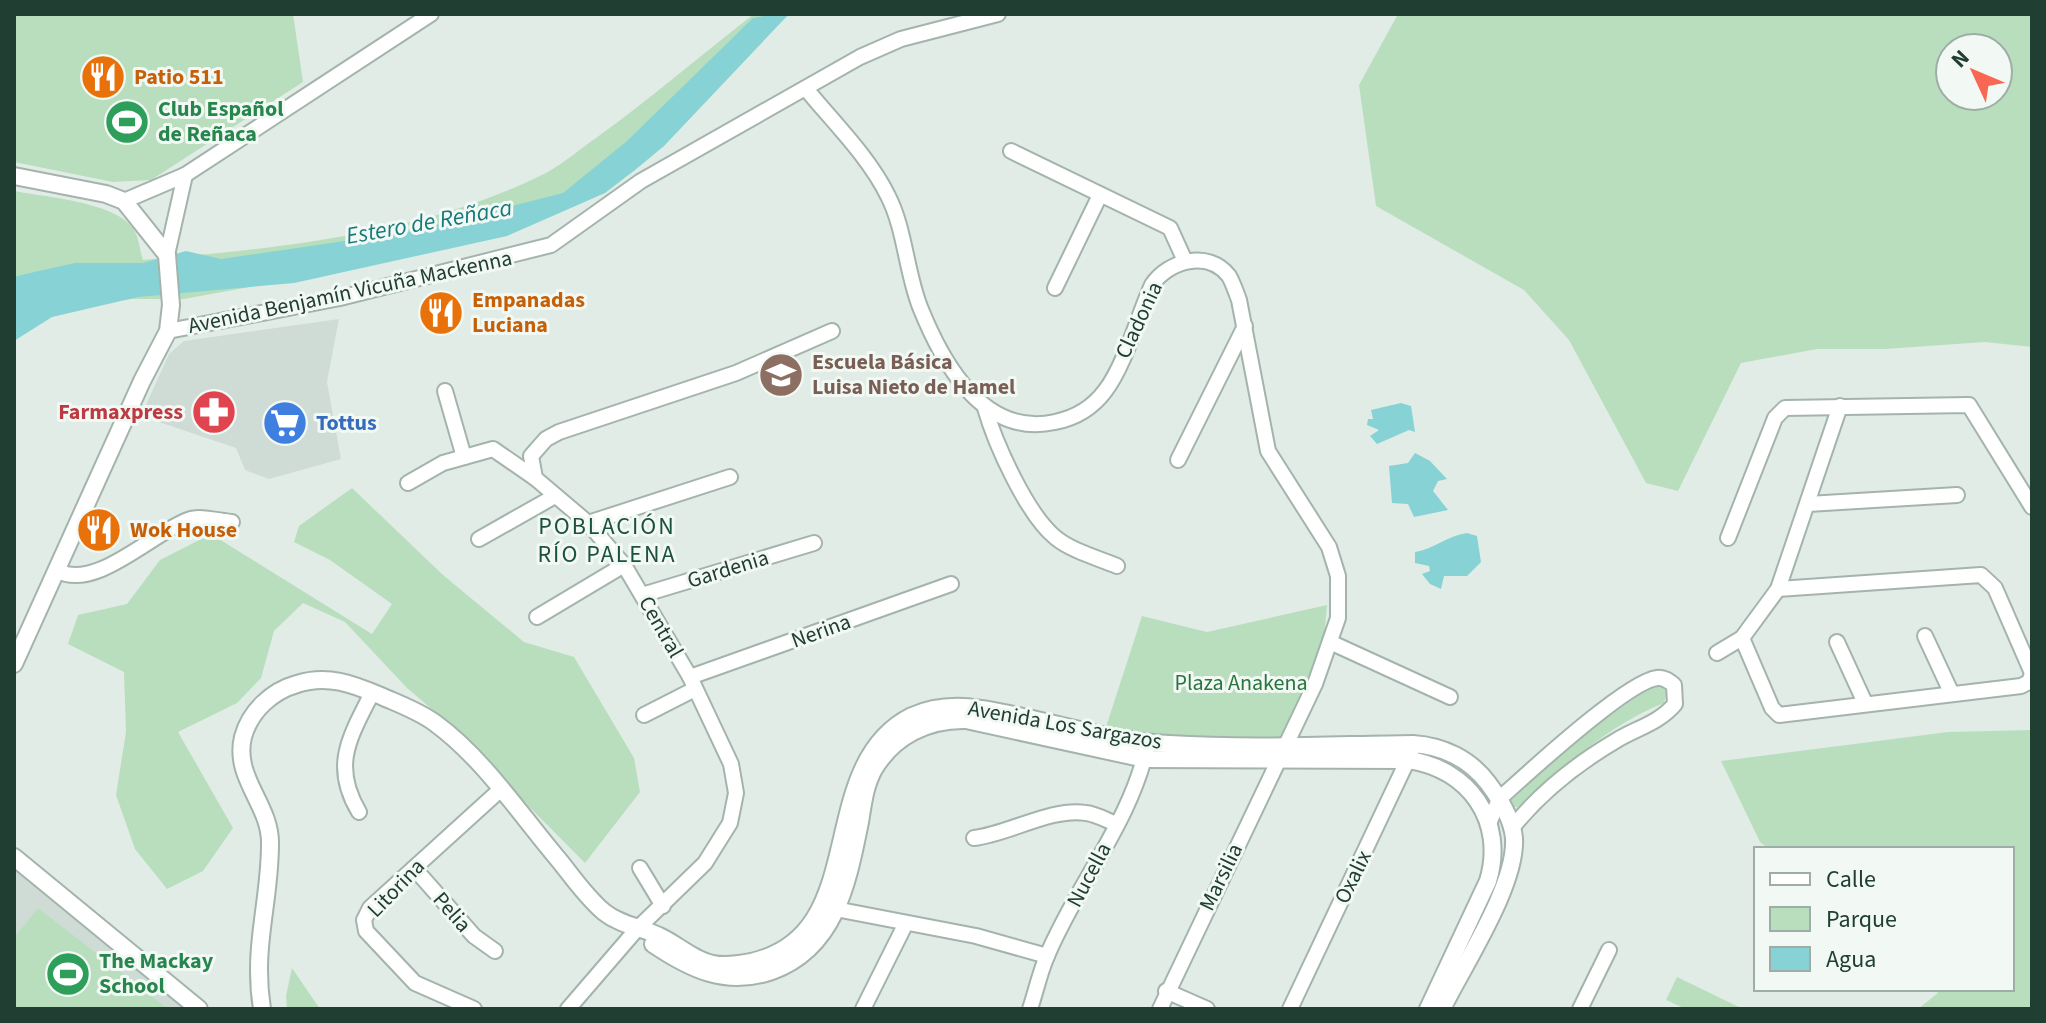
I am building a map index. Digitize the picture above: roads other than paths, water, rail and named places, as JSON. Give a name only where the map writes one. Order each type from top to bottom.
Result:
[{"type":"street","points":[[124,201],[185,175],[431,14]]},
{"type":"street","name":"Avenida Benjamín Vicuña Mackenna","points":[[168,331],[327,300],[532,252],[577,230],[641,181],[807,90],[860,57],[901,39],[998,14]]},
{"type":"street","name":"Cladonia","points":[[807,90],[883,187],[894,207],[911,282],[932,332],[959,379],[985,408],[1005,419],[1039,424],[1063,420],[1085,410],[1111,383],[1157,278],[1185,261],[1209,263],[1230,277],[1245,326],[1268,451],[1280,475],[1323,533],[1335,561],[1339,604],[1332,643],[1285,746]]},
{"type":"street","points":[[1011,151],[1170,228],[1185,261]]},
{"type":"street","points":[[167,261],[185,175]]},
{"type":"street","points":[[14,176],[106,194],[124,201],[167,261]]},
{"type":"street","points":[[1055,288],[1100,195]]},
{"type":"street","name":"Avenida Benjamín Vicuña Mackenna","points":[[14,664],[142,381],[168,331],[171,305],[167,261]]},
{"type":"street","points":[[1178,460],[1245,326]]},
{"type":"street","points":[[535,478],[531,456],[546,439],[559,432],[736,373],[832,331]]},
{"type":"street","points":[[408,483],[424,471],[464,457],[445,391]]},
{"type":"street","points":[[1728,538],[1778,414],[1785,408],[1969,405],[2032,507]]},
{"type":"street","points":[[1717,653],[1742,638],[1778,589],[1840,406]]},
{"type":"street","points":[[985,408],[995,437],[1044,526],[1057,539],[1117,566]]},
{"type":"street","name":"Central","points":[[464,457],[493,449],[535,478],[588,523],[624,565],[642,595],[692,683],[731,764],[736,803],[716,848],[693,877],[637,929],[568,1009]]},
{"type":"street","points":[[588,523],[730,477]]},
{"type":"street","points":[[1808,504],[1957,495]]},
{"type":"street","points":[[479,539],[555,496]]},
{"type":"street","points":[[58,571],[67,575],[90,575],[191,518],[232,522]]},
{"type":"street","name":"Gardenia","points":[[642,595],[814,543]]},
{"type":"street","points":[[537,617],[624,565]]},
{"type":"street","points":[[1742,638],[1776,714],[2021,686],[2029,682],[2032,673],[1987,577],[1975,574],[1778,589]]},
{"type":"street","name":"Nerina","points":[[644,715],[692,683],[951,584]]},
{"type":"street","points":[[1925,636],[1951,692]]},
{"type":"street","points":[[1837,642],[1865,703]]},
{"type":"street","points":[[1332,643],[1450,697]]},
{"type":"street","points":[[1489,824],[1499,799],[1534,768],[1645,683],[1663,678],[1676,689],[1675,704],[1661,718],[1614,742],[1546,792],[1512,828]]},
{"type":"street","name":"Avenida Los Sargazos","points":[[262,1009],[257,955],[270,845],[265,819],[242,762],[246,729],[266,701],[303,682],[327,679],[372,693],[431,719],[500,790],[606,914],[659,936],[713,964],[741,964],[767,957],[790,943],[829,908],[860,772],[885,736],[917,714],[942,707],[969,707],[1147,750],[1277,761],[1439,748],[1468,763],[1485,779],[1499,799],[1512,828],[1513,858],[1497,902],[1442,1009]]},
{"type":"street","points":[[359,812],[345,783],[343,766],[346,750],[372,693]]},
{"type":"street","name":"Avenida Los Sargazos","points":[[1147,750],[1285,746],[1411,752],[1459,779],[1478,799],[1489,824],[1493,858],[1488,881],[1428,1009]]},
{"type":"street","name":"Marsilia","points":[[1160,1009],[1285,746]]},
{"type":"street","name":"Nucella","points":[[1030,1009],[1047,956],[1116,824],[1147,750]]},
{"type":"street","name":"Oxalix","points":[[1290,1009],[1411,752]]},
{"type":"street","points":[[1534,768],[1535,782],[1546,792]]},
{"type":"street","name":"Litorina","points":[[474,1009],[415,983],[366,931],[364,920],[370,908],[500,790]]},
{"type":"street","points":[[974,838],[999,835],[1061,813],[1086,813],[1116,824]]},
{"type":"street","points":[[14,857],[199,1009]]},
{"type":"street","name":"Pelia","points":[[414,868],[474,936],[495,951]]},
{"type":"street","points":[[640,868],[663,906]]},
{"type":"street","points":[[829,908],[976,936],[1047,956]]},
{"type":"street","points":[[863,1009],[906,923]]},
{"type":"street","points":[[1580,1009],[1609,950]]},
{"type":"street","points":[[1166,991],[1207,1009]]},
{"type":"water","points":[[789,14],[664,146],[605,193],[507,236],[294,283],[138,297],[52,317],[14,341],[14,278],[17,276],[74,263],[143,263],[186,251],[221,259],[413,231],[563,193],[627,141],[753,18]]},
{"type":"water","points":[[1401,403],[1411,406],[1415,432],[1409,430],[1377,444],[1370,436],[1379,430],[1367,425],[1368,419],[1373,419],[1371,410]]},
{"type":"water","points":[[1415,453],[1430,461],[1447,479],[1438,481],[1433,491],[1448,510],[1414,517],[1408,504],[1392,503],[1389,466],[1408,463]]},
{"type":"water","points":[[1467,533],[1477,536],[1481,562],[1467,576],[1444,576],[1441,589],[1430,584],[1422,574],[1430,571],[1429,566],[1415,563],[1415,552]]},
{"type":"place","name":"Patio 511","points":[[103,77]]},
{"type":"place","name":"Club Español de Reñaca","points":[[127,122]]},
{"type":"place","name":"Empanadas Luciana","points":[[441,313]]},
{"type":"place","name":"Escuela Básica Luisa Nieto de Hamel","points":[[781,375]]},
{"type":"place","name":"Farmaxpress","points":[[214,412]]},
{"type":"place","name":"Tottus","points":[[285,423]]},
{"type":"place","name":"Wok House","points":[[99,530]]},
{"type":"place","name":"The Mackay School","points":[[68,974]]},
{"type":"district","name":"POBLACIÓN RÍO PALENA","points":[[607,540]]},
{"type":"water label","name":"Estero de Reñaca","points":[[429,222]]},
{"type":"park label","name":"Plaza Anakena","points":[[1241,683]]}]
